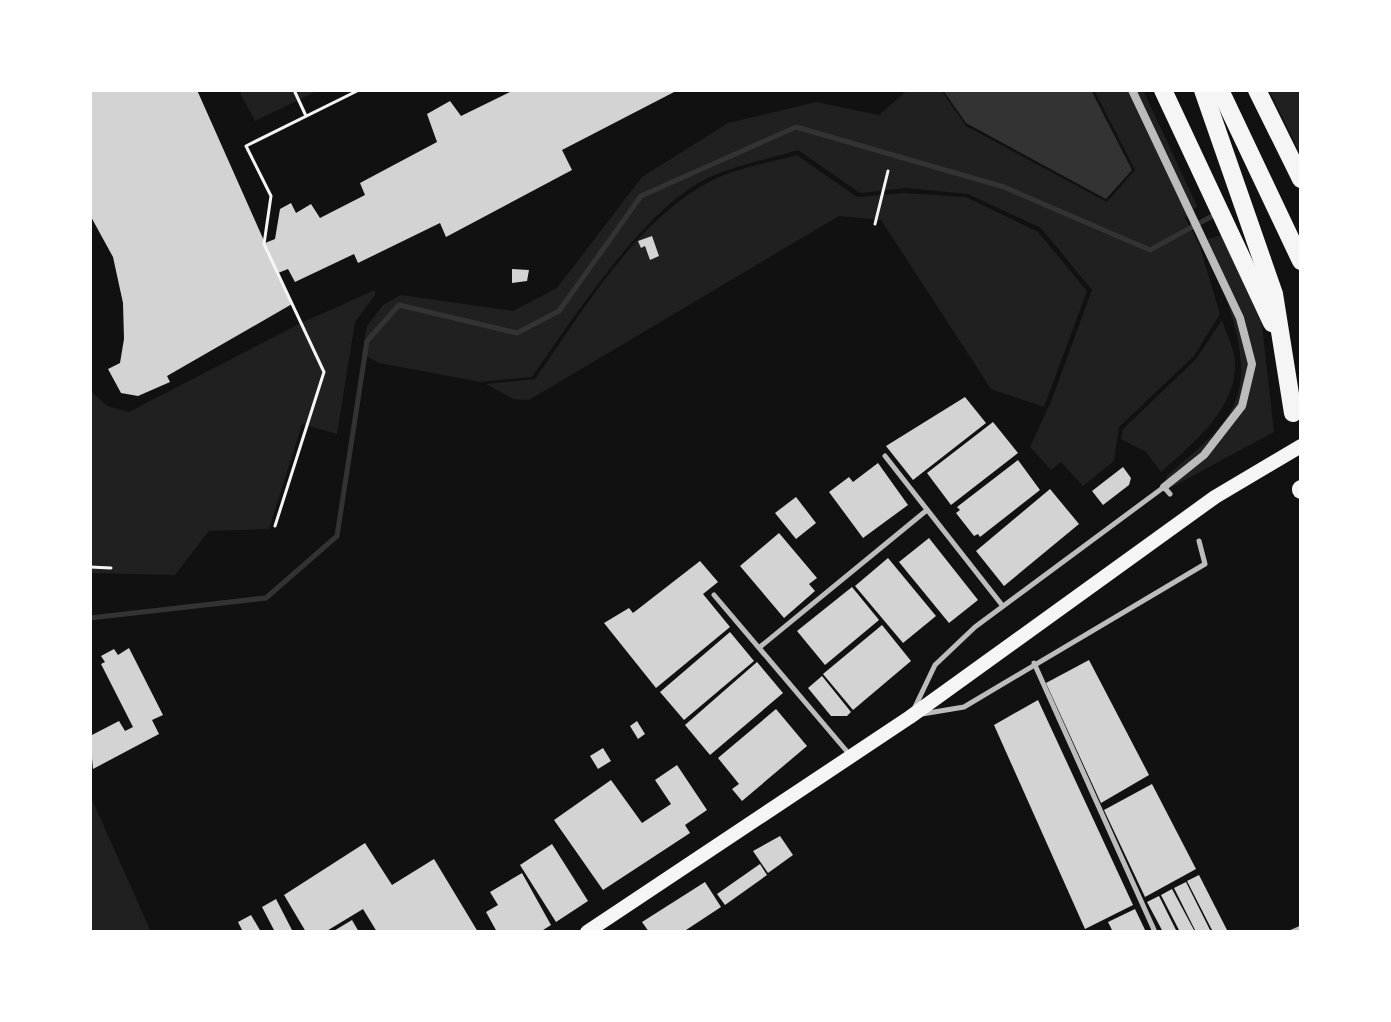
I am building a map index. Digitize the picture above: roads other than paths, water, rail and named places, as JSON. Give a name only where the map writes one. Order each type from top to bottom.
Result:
[{"type":"highway","points":[[1163,90],[1301,387]]},
{"type":"highway","points":[[1203,90],[1274,294],[1293,413]]},
{"type":"highway","points":[[1220,90],[1301,261]]},
{"type":"highway","points":[[1257,90],[1301,179]]},
{"type":"main road","points":[[587,932],[910,717],[1204,504],[1301,446]]},
{"type":"street","points":[[1132,90],[1240,318],[1252,364],[1242,406],[1204,455],[1167,491]]},
{"type":"lane","points":[[885,456],[1002,605]]},
{"type":"lane","points":[[910,717],[935,665],[1002,605],[1167,491]]},
{"type":"lane","points":[[760,647],[927,510]]},
{"type":"lane","points":[[910,717],[964,707],[1205,564],[1199,541]]},
{"type":"lane","points":[[714,595],[851,756]]},
{"type":"lane","points":[[1034,663],[1155,932]]},
{"type":"lane","points":[[1292,932],[1301,928]]},
{"type":"waterway","points":[[90,618],[266,598],[337,536],[367,341],[399,305],[517,333],[559,311],[641,196],[796,127],[1004,187],[1150,250],[1216,214]]}]
